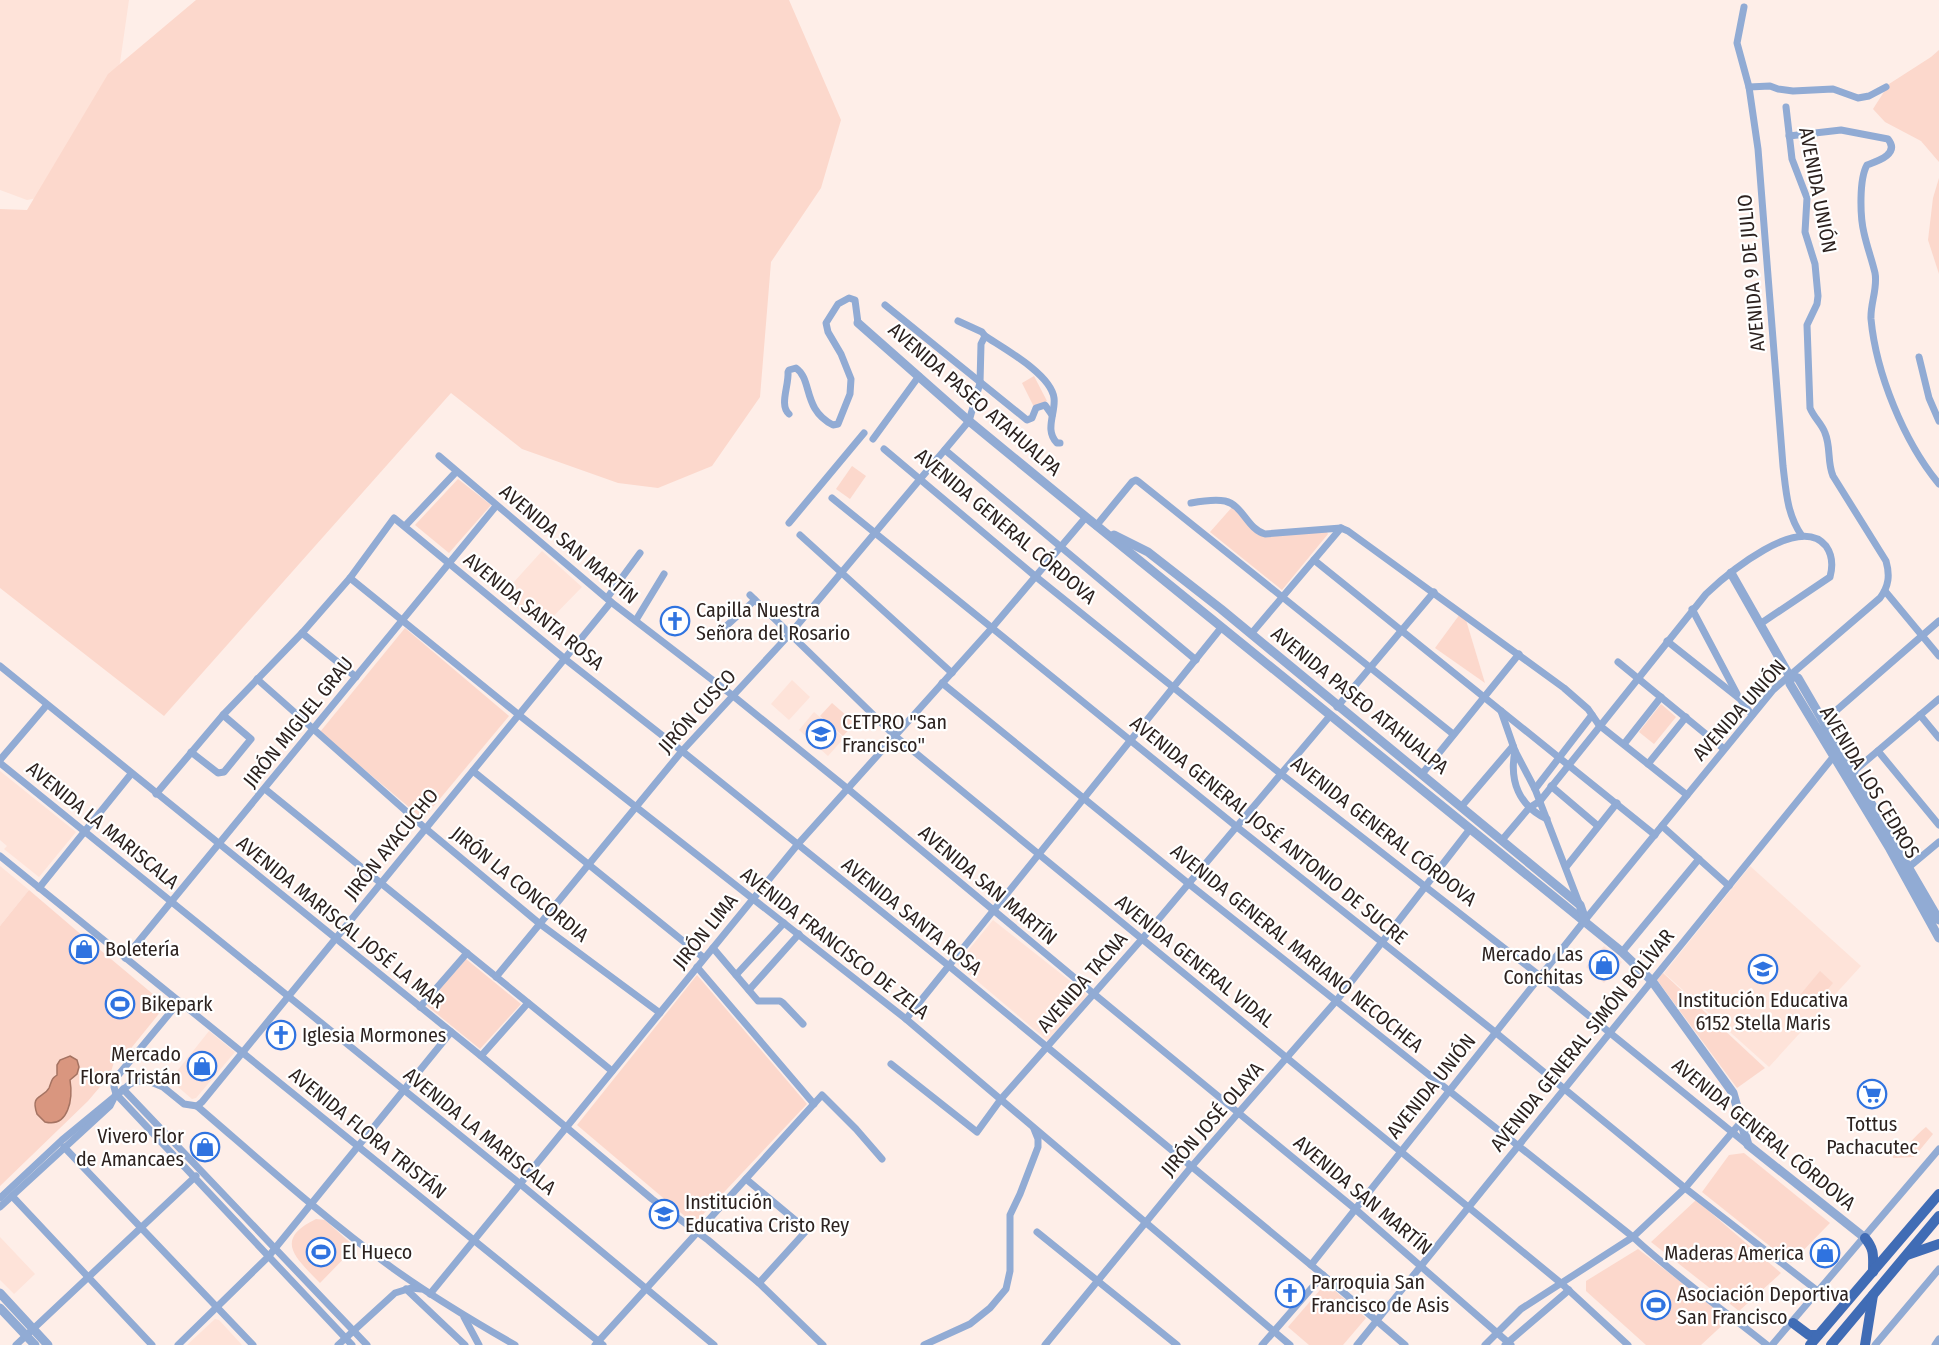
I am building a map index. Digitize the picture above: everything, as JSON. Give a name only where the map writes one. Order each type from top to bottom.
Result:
[{"type":"main road","points":[[1810,1345],[1939,1194]]},
{"type":"main road","points":[[1831,1345],[1939,1216]]},
{"type":"main road","points":[[1864,1238],[1872,1246],[1873,1272]]},
{"type":"main road","points":[[1907,1255],[1939,1244]]},
{"type":"main road","points":[[1865,1345],[1874,1294]]},
{"type":"main road","points":[[1793,1323],[1809,1335],[1818,1335]]},
{"type":"street","name":"AVENIDA 9 DE JULIO","points":[[1744,7],[1737,43],[1749,87],[1758,149],[1784,466],[1791,516],[1802,536]]},
{"type":"street","points":[[1749,87],[1760,85],[1793,91],[1833,88],[1858,98],[1869,96],[1886,87]]},
{"type":"street","name":"AVENIDA UNIÓN","points":[[1311,1264],[1495,1032],[1752,715],[1790,675],[1880,598],[1885,591],[1889,574],[1886,561],[1828,466],[1827,436],[1810,408],[1806,333],[1818,296],[1815,264],[1805,232],[1807,198],[1795,168],[1786,107]]},
{"type":"street","points":[[1789,136],[1841,130],[1888,139],[1891,143],[1892,149],[1888,155],[1867,165],[1863,175],[1864,232],[1876,276],[1871,317],[1891,398],[1921,460],[1939,483]]},
{"type":"street","points":[[789,414],[785,411],[783,403],[789,380],[788,372],[796,368],[802,375],[813,407],[820,416],[833,425],[838,424],[850,394],[850,379],[826,323],[838,304],[849,298],[855,300],[857,305],[858,323]]},
{"type":"street","points":[[885,304],[1027,420],[1032,418],[1036,408],[1045,405],[1052,415]]},
{"type":"street","points":[[958,321],[982,332],[1037,372],[1054,397],[1050,426],[1053,440],[1060,443]]},
{"type":"street","name":"AVENIDA PASEO ATAHUALPA","points":[[858,323],[969,421],[1096,526],[1622,952],[1652,981],[1733,1093],[1748,1145]]},
{"type":"street","name":"JIRÓN CUSCO","points":[[496,977],[682,750],[789,635],[969,421],[980,383],[981,344],[985,336]]},
{"type":"street","points":[[1919,357],[1929,398],[1939,421]]},
{"type":"street","points":[[873,439],[919,376]]},
{"type":"street","points":[[789,523],[864,434]]},
{"type":"street","name":"AVENIDA GENERAL CÓRDOVA","points":[[884,449],[1035,576],[1281,774],[1540,976],[1864,1238]]},
{"type":"street","points":[[945,450],[1196,660]]},
{"type":"street","name":"AVENIDA SAN MARTÍN","points":[[439,456],[609,600],[848,789],[1354,1208],[1508,1344]]},
{"type":"street","points":[[405,526],[456,472]]},
{"type":"street","points":[[1096,526],[1136,480],[1453,734]]},
{"type":"street","name":"AVENIDA GENERAL JOSÉ ANTONIO DE SUCRE","points":[[832,498],[1685,1188],[1819,1292]]},
{"type":"street","points":[[1191,503],[1224,501],[1232,503],[1256,530],[1265,534],[1341,528],[1348,531],[1578,699],[1599,724],[1687,795]]},
{"type":"street","name":"JIRÓN MIGUEL GRAU","points":[[125,958],[496,506]]},
{"type":"street","name":"JIRÓN LIMA","points":[[430,1294],[798,844],[952,673],[1086,517]]},
{"type":"street","name":"AVENIDA SANTA ROSA","points":[[350,578],[394,518],[565,659],[682,750],[949,966],[1311,1264],[1405,1345]]},
{"type":"street","name":"AVENIDA PASEO ATAHUALPA","points":[[1096,526],[1148,552],[1580,905]]},
{"type":"street","points":[[1251,634],[1341,528]]},
{"type":"street","points":[[800,535],[840,574],[952,673]]},
{"type":"street","points":[[1502,840],[1529,808],[1540,801],[1599,724],[1706,594],[1731,573],[1789,538],[1813,537],[1822,541],[1832,559],[1830,577],[1760,624]]},
{"type":"street","name":"JIRÓN AYACUCHO","points":[[197,1106],[565,659],[609,600],[640,553]]},
{"type":"street","points":[[1314,560],[1656,835]]},
{"type":"street","name":"AVENIDA LOS CEDROS","points":[[1731,573],[1790,675],[1790,684],[1890,849],[1939,938]]},
{"type":"street","points":[[636,620],[664,574]]},
{"type":"street","points":[[156,794],[223,715],[303,633],[350,578]]},
{"type":"street","name":"AVENIDA FRANCISCO DE ZELA","points":[[350,578],[519,715],[906,1019],[1290,1345]]},
{"type":"street","points":[[1885,591],[1939,656]]},
{"type":"street","points":[[1338,707],[1434,592]]},
{"type":"street","name":"AVENIDA GENERAL VIDAL","points":[[724,628],[752,598],[895,736],[1562,1284],[1628,1345]]},
{"type":"street","points":[[1692,609],[1740,699],[1752,715]]},
{"type":"street","points":[[1823,722],[1939,621]]},
{"type":"street","points":[[906,1019],[1221,628]]},
{"type":"street","points":[[303,633],[356,677]]},
{"type":"street","points":[[1667,641],[1740,699]]},
{"type":"street","points":[[1422,774],[1519,654]]},
{"type":"street","points":[[1618,662],[1724,749]]},
{"type":"street","name":"AVENIDA MARISCAL JOSÉ LA MAR","points":[[0,666],[46,706],[481,1056],[652,1198],[708,1240],[759,1283],[823,1345]]},
{"type":"street","name":"AVENIDA LOS CEDROS","points":[[1790,675],[1798,678],[1939,920]]},
{"type":"street","name":"JIRÓN LA CONCORDIA","points":[[257,679],[425,828],[540,924],[660,1013]]},
{"type":"street","name":"AVENIDA GENERAL MARIANO NECOCHEA","points":[[942,683],[1189,884],[1633,1237],[1681,1279],[1722,1308],[1767,1345]]},
{"type":"street","points":[[1624,744],[1661,697]]},
{"type":"street","points":[[1853,772],[1939,699]]},
{"type":"street","points":[[0,762],[46,706]]},
{"type":"street","points":[[1501,710],[1514,749],[1540,801],[1585,920]]},
{"type":"street","points":[[191,752],[218,773],[224,772],[251,739],[223,715]]},
{"type":"street","points":[[1535,789],[1592,715]]},
{"type":"street","points":[[1920,715],[1939,738]]},
{"type":"street","name":"AVENIDA TACNA","points":[[891,1064],[977,1132],[1001,1099],[1142,939],[1329,717]]},
{"type":"street","points":[[1648,764],[1686,717]]},
{"type":"street","points":[[1461,807],[1514,749]]},
{"type":"street","points":[[1514,749],[1512,765],[1518,791],[1529,808],[1547,819]]},
{"type":"street","points":[[1878,751],[1939,825]]},
{"type":"street","name":"AVENIDA GENERAL SIMÓN BOLÍVAR","points":[[1357,1345],[1834,756]]},
{"type":"street","name":"AVENIDA LA MARISCALA","points":[[0,762],[519,1183],[714,1345]]},
{"type":"street","points":[[473,771],[704,958]]},
{"type":"street","points":[[39,888],[131,774]]},
{"type":"street","points":[[1551,786],[1598,826]]},
{"type":"street","points":[[265,789],[612,1071]]},
{"type":"street","points":[[1566,867],[1617,803]]},
{"type":"street","points":[[1662,826],[1729,886]]},
{"type":"street","name":"JIRÓN JOSÉ OLAYA","points":[[1047,1342],[1192,1166],[1337,1000],[1470,829]]},
{"type":"street","points":[[1909,867],[1939,842]]},
{"type":"street","name":"AVENIDA FLORA TRISTÁN","points":[[0,856],[474,1239],[599,1344]]},
{"type":"street","points":[[1622,952],[1699,859]]},
{"type":"street","points":[[736,975],[784,923]]},
{"type":"street","points":[[749,990],[799,934]]},
{"type":"street","points":[[713,948],[758,1001],[780,1001],[803,1024]]},
{"type":"street","points":[[420,1007],[466,952]]},
{"type":"street","points":[[697,967],[814,1104]]},
{"type":"street","points":[[179,1002],[115,1078],[116,1094],[352,1345]]},
{"type":"street","points":[[481,1056],[528,1003]]},
{"type":"street","points":[[178,1345],[268,1257],[451,1032]]},
{"type":"street","points":[[0,1198],[116,1094],[136,1081],[151,1082],[163,1087],[184,1104],[197,1106],[310,1204],[390,1266],[430,1294],[511,1344]]},
{"type":"street","points":[[123,1089],[367,1345]]},
{"type":"street","points":[[0,1207],[110,1106],[116,1094]]},
{"type":"street","points":[[599,1344],[646,1288],[822,1095],[882,1159]]},
{"type":"street","points":[[1485,1345],[1521,1310],[1633,1237],[1685,1188],[1741,1122]]},
{"type":"street","points":[[924,1345],[970,1324],[990,1308],[1006,1289],[1010,1271],[1010,1215],[1038,1148],[1038,1139],[1033,1126]]},
{"type":"street","points":[[64,1148],[253,1345]]},
{"type":"street","points":[[1772,1345],[1939,1149]]},
{"type":"street","points":[[16,1345],[202,1172]]},
{"type":"street","points":[[746,1179],[807,1230],[759,1283]]},
{"type":"street","points":[[12,1196],[152,1345]]},
{"type":"street","points":[[1036,1232],[1177,1345]]},
{"type":"street","points":[[1875,1345],[1939,1269]]},
{"type":"street","points":[[1262,1345],[1323,1275]]},
{"type":"street","points":[[338,1345],[395,1293],[406,1289],[423,1289]]},
{"type":"street","points":[[406,1289],[465,1345]]},
{"type":"street","points":[[1508,1344],[1569,1290]]},
{"type":"street","points":[[0,1293],[30,1333],[35,1345]]},
{"type":"street","points":[[0,1308],[48,1345]]},
{"type":"street","points":[[463,1315],[479,1345]]},
{"type":"street","points":[[1935,1345],[1939,1339]]},
{"type":"street","points":[[1047,1342],[1056,1345]]},
{"type":"shaded area","points":[[0,0],[129,0],[120,63],[99,123],[59,194],[27,200],[0,190]]},
{"type":"shaded area","points":[[196,0],[789,0],[841,120],[821,188],[771,262],[760,397],[712,466],[658,488],[618,483],[522,449],[451,393],[164,716],[0,588],[0,209],[27,210],[108,74]]},
{"type":"shaded area","points":[[1939,50],[1939,162],[1921,141],[1885,122],[1873,109],[1889,84]]},
{"type":"shaded area","points":[[1939,178],[1939,274],[1928,240],[1933,198]]},
{"type":"shaded area","points":[[1034,376],[1047,401],[1034,407],[1022,383]]},
{"type":"shaded area","points":[[852,466],[866,476],[850,499],[836,489]]},
{"type":"shaded area","points":[[458,479],[491,505],[449,553],[415,525]]},
{"type":"shaded area","points":[[1233,506],[1258,535],[1327,532],[1328,534],[1282,590],[1210,532]]},
{"type":"shaded area","points":[[542,551],[582,587],[542,628],[516,607],[518,604],[504,593]]},
{"type":"shaded area","points":[[1460,614],[1466,620],[1485,683],[1435,648]]},
{"type":"shaded area","points":[[405,628],[509,716],[423,819],[320,732]]},
{"type":"shaded area","points":[[792,680],[810,697],[789,720],[771,704]]},
{"type":"shaded area","points":[[832,703],[855,723],[843,736],[820,716]]},
{"type":"shaded area","points":[[1661,704],[1676,717],[1654,744],[1639,732]]},
{"type":"shaded area","name":"CETPRO \"San Francisco\"","points":[[814,712],[844,738],[828,756],[799,730]]},
{"type":"shaded area","points":[[0,771],[76,832],[39,877],[4,849],[7,846],[0,840]]},
{"type":"shaded area","points":[[0,866],[29,890],[0,926]]},
{"type":"shaded area","name":"Institución Educativa 6152 Stella Maris","points":[[1750,866],[1861,966],[1769,1067],[1664,973]]},
{"type":"shaded area","points":[[29,890],[84,937],[80,943],[94,954],[99,949],[166,1005],[128,1052],[124,1050],[114,1062],[110,1075],[88,1101],[0,1186],[0,926]]},
{"type":"shaded area","points":[[993,920],[1088,995],[1048,1041],[957,964]]},
{"type":"shaded area","name":"Mercado Las Conchitas","points":[[1604,946],[1622,962],[1604,983],[1586,967]]},
{"type":"shaded area","points":[[466,959],[521,1004],[480,1049],[426,1005]]},
{"type":"shaded area","points":[[1820,971],[1833,983],[1813,1007],[1800,995]]},
{"type":"shaded area","points":[[1663,973],[1765,1068],[1737,1088],[1657,980]]},
{"type":"shaded area","points":[[697,975],[807,1104],[694,1224],[577,1125]]},
{"type":"shaded area","name":"Mercado Flora Tristán","points":[[209,1031],[235,1052],[196,1098],[192,1099],[170,1080]]},
{"type":"shaded area","points":[[70,1056],[77,1060],[79,1067],[77,1074],[70,1080],[71,1095],[68,1110],[59,1120],[53,1123],[45,1122],[37,1114],[36,1100],[49,1088],[57,1075],[57,1065],[60,1060]]},
{"type":"shaded area","points":[[1926,1127],[1933,1134],[1914,1157],[1893,1158],[1893,1155],[1903,1149]]},
{"type":"shaded area","name":"Asociación Deportiva San Francisco","points":[[1744,1153],[1830,1223],[1791,1263],[1702,1192],[1729,1155]]},
{"type":"shaded area","name":"Asociación Deportiva San Francisco","points":[[1696,1200],[1781,1273],[1739,1311],[1651,1242]]},
{"type":"shaded area","name":"El Hueco","points":[[316,1219],[325,1220],[355,1247],[320,1283],[297,1258],[292,1242],[295,1234]]},
{"type":"shaded area","points":[[0,1237],[35,1274],[14,1294],[0,1280]]},
{"type":"shaded area","name":"Asociación Deportiva San Francisco","points":[[1638,1249],[1729,1319],[1701,1345],[1646,1345],[1586,1291],[1586,1281]]},
{"type":"shaded area","points":[[1326,1283],[1366,1318],[1343,1345],[1309,1345],[1288,1327]]},
{"type":"shaded area","points":[[215,1319],[219,1320],[242,1345],[187,1345]]},
{"type":"place","name":"Capilla Nuestra Señora del Rosario","points":[[675,621]]},
{"type":"place","name":"CETPRO \"San Francisco\"","points":[[821,734]]},
{"type":"place","name":"Boletería","points":[[84,949]]},
{"type":"place","name":"Mercado Las Conchitas","points":[[1604,965]]},
{"type":"place","name":"Institución Educativa 6152 Stella Maris","points":[[1763,969]]},
{"type":"place","name":"Bikepark","points":[[120,1004]]},
{"type":"place","name":"Iglesia Mormones","points":[[281,1035]]},
{"type":"place","name":"Mercado Flora Tristán","points":[[202,1066]]},
{"type":"place","name":"Tottus Pachacutec","points":[[1872,1094]]},
{"type":"place","name":"Vivero Flor de Amancaes","points":[[205,1147]]},
{"type":"place","name":"Institución Educativa Cristo Rey","points":[[664,1214]]},
{"type":"place","name":"El Hueco","points":[[321,1252]]},
{"type":"place","name":"Maderas America","points":[[1825,1253]]},
{"type":"place","name":"Parroquia San Francisco de Asis","points":[[1290,1293]]},
{"type":"place","name":"Asociación Deportiva San Francisco","points":[[1656,1305]]}]
